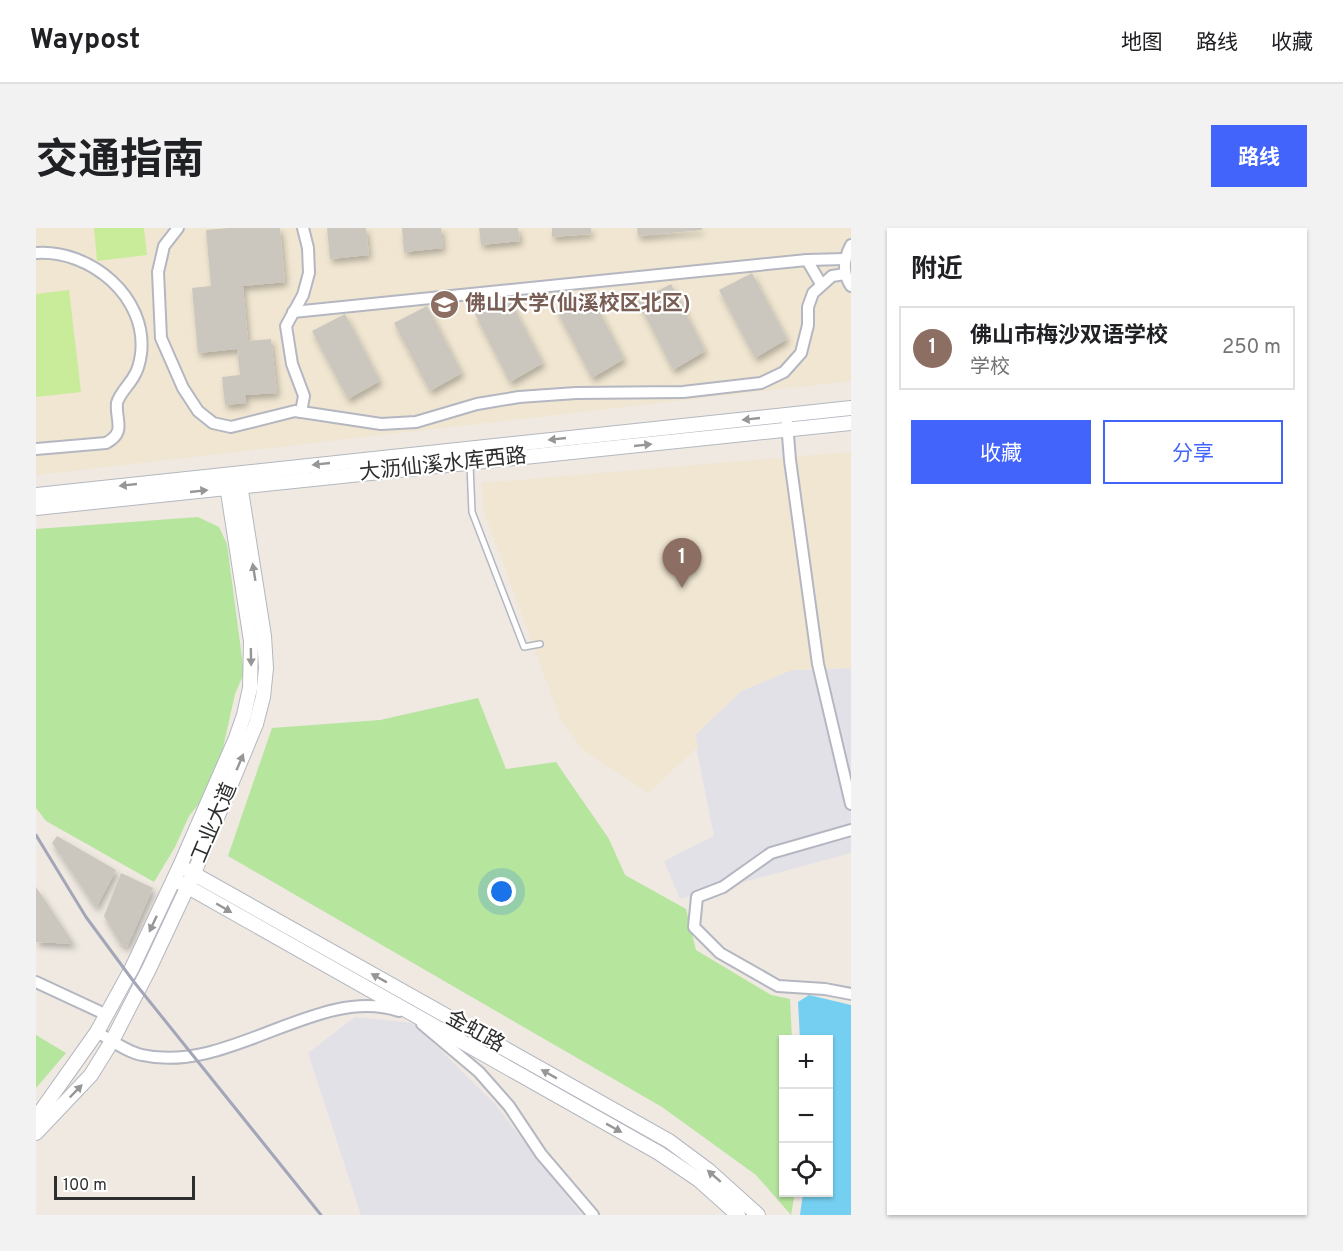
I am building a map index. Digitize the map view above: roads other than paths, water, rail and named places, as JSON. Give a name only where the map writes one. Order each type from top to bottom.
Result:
[{"type":"street","points":[[178,228],[164,246],[158,272],[161,338],[183,388],[198,411],[213,423],[231,428],[295,411],[381,424],[416,422],[477,404],[519,398],[576,393],[683,392],[761,383],[784,372],[801,353],[808,325],[808,308],[813,293],[820,284],[832,276],[845,274]]},
{"type":"street","points":[[301,412],[304,396],[292,364],[285,327],[303,295],[309,273],[308,248],[303,228]]},
{"type":"street","points":[[851,245],[845,259],[845,274],[851,286]]},
{"type":"street","points":[[36,253],[53,252],[71,256],[92,266],[113,281],[125,295],[136,318],[141,353],[136,374],[117,401],[119,430],[114,439],[106,443],[36,449]]},
{"type":"street","points":[[293,312],[807,260],[845,259]]},
{"type":"street","points":[[807,260],[820,284]]},
{"type":"street","points":[[140,343],[161,338]]},
{"type":"street","points":[[36,495],[233,481],[470,448],[851,408]]},
{"type":"street","points":[[786,415],[818,664],[847,767],[851,804]]},
{"type":"street","name":"大沥仙溪水库西路","points":[[36,508],[233,481],[470,463],[851,423]]},
{"type":"street","name":"工业大道","points":[[107,1015],[180,866],[244,715],[250,688],[251,641],[233,481]]},
{"type":"street","name":"工业大道","points":[[36,1133],[91,1075],[112,1041],[194,873],[256,724],[263,697],[266,668],[264,636],[233,481]]},
{"type":"street","points":[[851,830],[771,853],[723,886],[697,897],[694,927],[720,953],[778,986],[825,989],[851,994]]},
{"type":"street","name":"金虹路","points":[[180,866],[669,1141],[708,1170],[758,1215]]},
{"type":"street","name":"金虹路","points":[[174,879],[659,1153],[699,1180],[738,1215]]},
{"type":"street","points":[[36,982],[107,1015],[36,1118]]},
{"type":"street","points":[[97,1032],[141,1055],[195,1057],[334,1010],[371,1005],[413,1015],[479,1072],[509,1106],[541,1154],[593,1215]]},
{"type":"lane","points":[[470,448],[472,512],[524,647],[540,644]]},
{"type":"water","points":[[809,995],[851,1005],[851,1215],[800,1215],[802,1197],[833,1197],[833,1035],[800,1035],[798,1002]]},
{"type":"railway","points":[[36,835],[86,917],[134,982],[321,1215]]},
{"type":"place","name":"佛山大学(仙溪校区北区)","points":[[444,304]]},
{"type":"place","name":"佛山市梅沙双语学校","points":[[682,588]]}]
